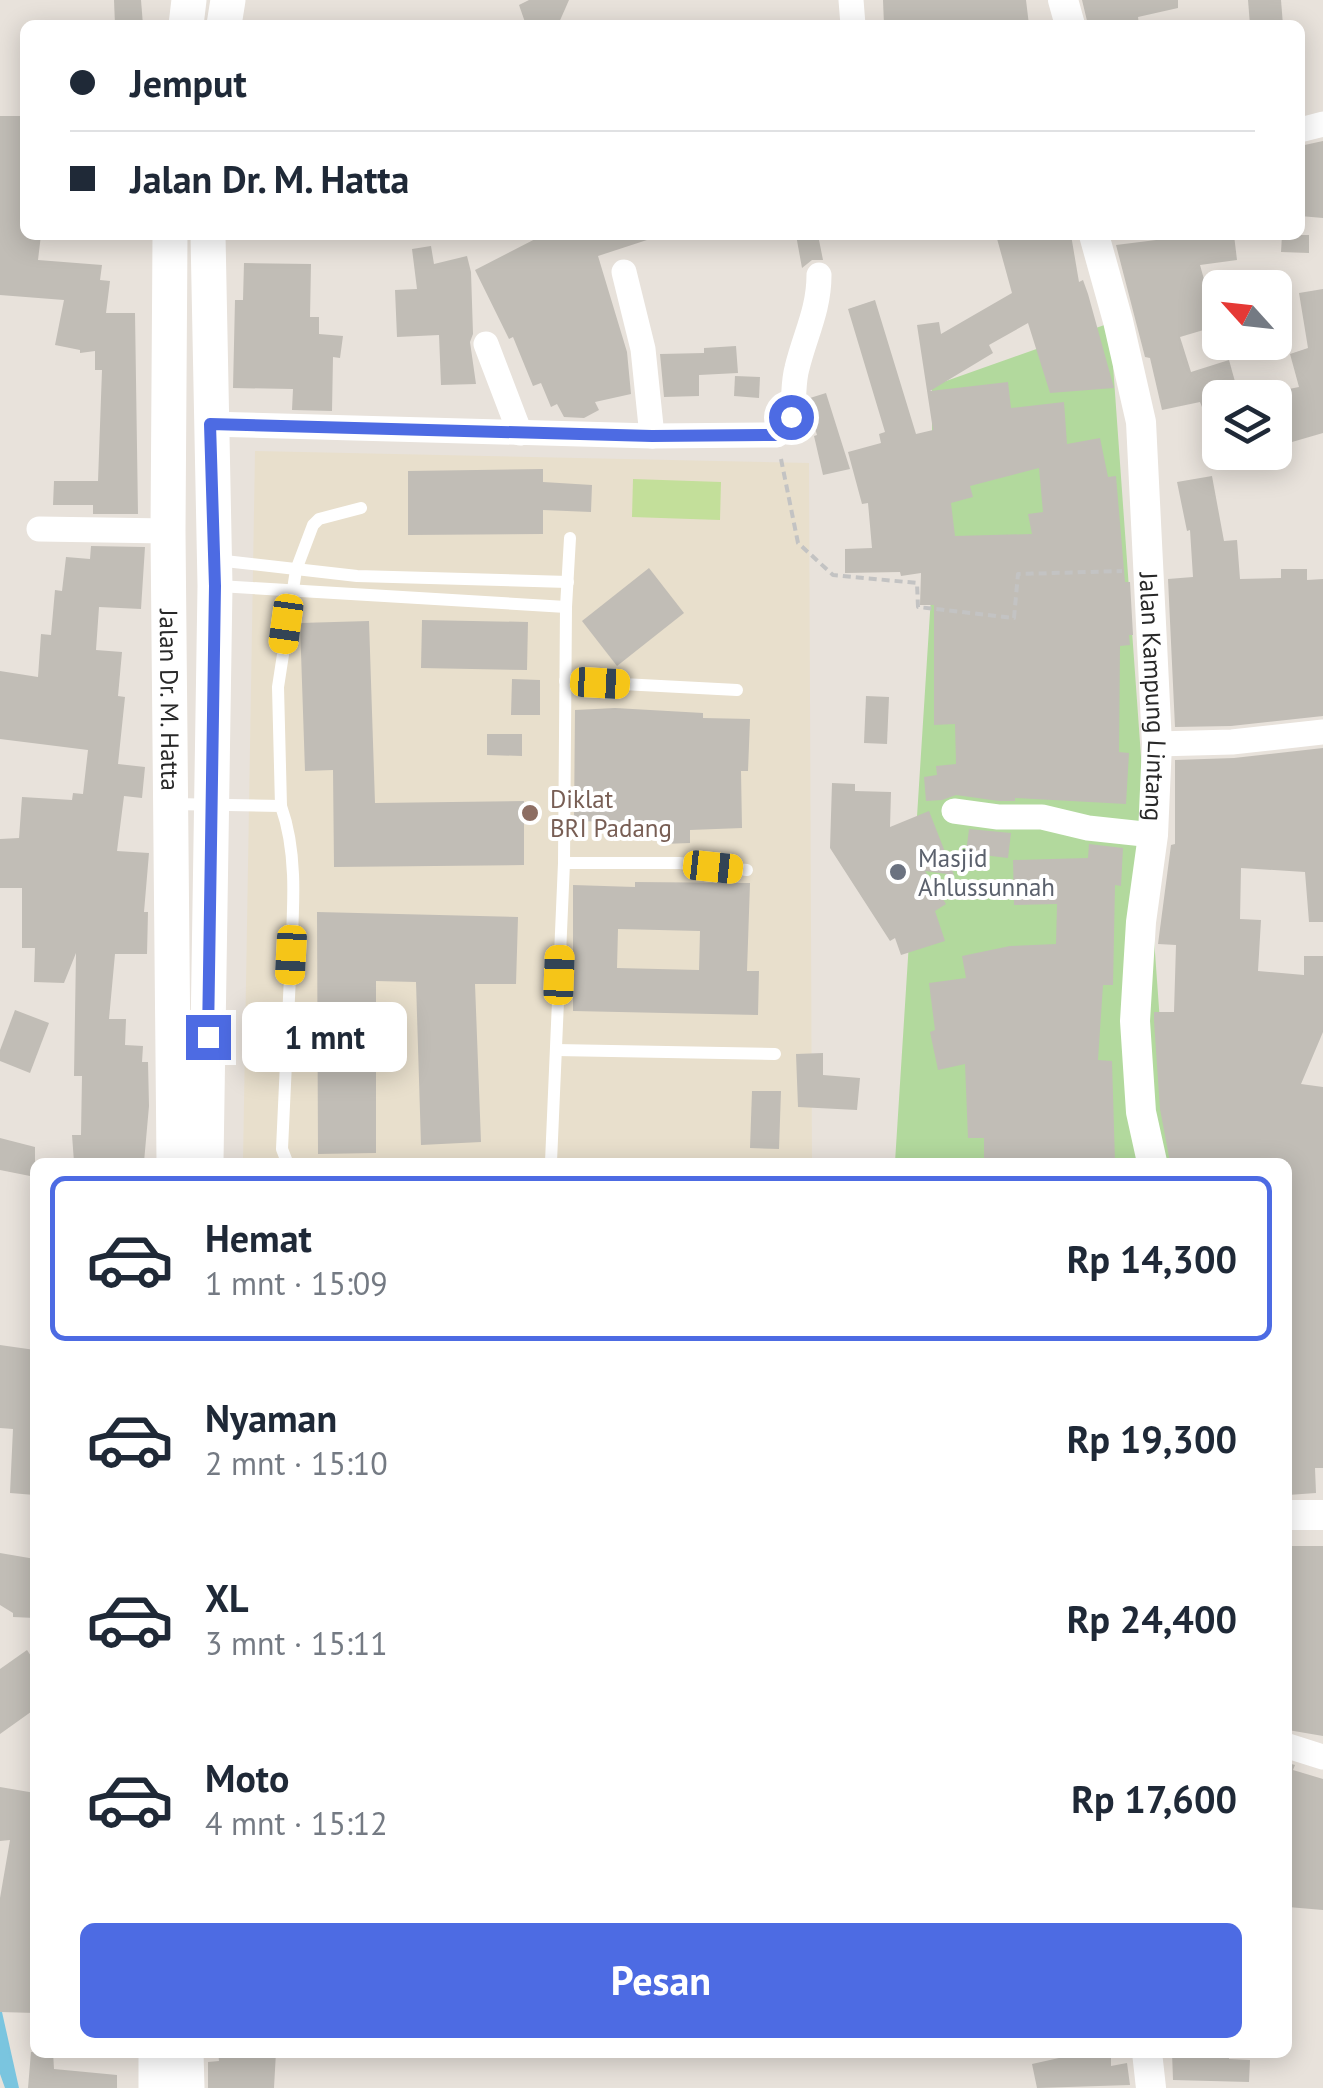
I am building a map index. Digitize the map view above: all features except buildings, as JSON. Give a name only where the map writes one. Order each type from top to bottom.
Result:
[{"type":"main road","points":[[170,246],[208,246]]},
{"type":"main road","name":"Jalan Dr. M. Hatta","points":[[170,246],[168,531],[174,1158]]},
{"type":"main road","name":"Jalan Dr. M. Hatta","points":[[206,1158],[214,573],[208,246]]},
{"type":"main road","points":[[156,2058],[156,2088]]},
{"type":"main road","points":[[186,2058],[187,2088]]},
{"type":"street","name":"Jalan Kampung Lintang","points":[[1095,240],[1141,422],[1157,744],[1153,835],[1135,1003],[1140,1098],[1151,1158]]},
{"type":"street","points":[[624,272],[643,349],[652,436]]},
{"type":"street","points":[[210,424],[652,436],[777,435],[786,428],[794,407],[795,372],[819,302],[818,274]]},
{"type":"street","points":[[486,344],[520,432]]},
{"type":"street","points":[[39,528],[168,531]]},
{"type":"street","points":[[1157,744],[1232,742],[1323,732]]},
{"type":"street","points":[[954,811],[1042,817],[1088,828],[1153,835]]},
{"type":"street","points":[[1292,1514],[1323,1514]]},
{"type":"street","points":[[1292,1747],[1323,1758]]},
{"type":"street","points":[[1148,2058],[1150,2088]]},
{"type":"lane","points":[[285,1158],[282,1148],[292,898],[291,844],[281,806],[278,687],[290,593],[313,525],[319,519],[361,508]]},
{"type":"lane","points":[[551,1158],[564,863],[570,538]]},
{"type":"lane","points":[[214,573],[296,570],[357,576],[568,582]]},
{"type":"lane","points":[[214,573],[290,593],[566,607]]},
{"type":"lane","points":[[356,597],[357,576]]},
{"type":"lane","points":[[566,682],[738,690]]},
{"type":"lane","points":[[170,804],[281,806]]},
{"type":"lane","points":[[564,863],[679,863],[747,870]]},
{"type":"lane","points":[[556,1050],[775,1054]]},
{"type":"path","points":[[777,435],[798,542],[834,575],[916,583],[918,607],[1014,618],[1018,574],[1147,571]]},
{"type":"shaded area","name":"Diklat BRI Padang","points":[[255,451],[809,463],[812,1158],[243,1158]]},
{"type":"green space","points":[[1110,323],[1170,1158],[895,1158],[932,581],[932,386]]},
{"type":"green space","points":[[633,479],[721,482],[720,520],[632,517]]},
{"type":"water","points":[[0,2003],[19,2088],[5,2088],[0,2074]]},
{"type":"place","name":"Diklat BRI Padang","points":[[530,813]]},
{"type":"place","name":"Masjid Ahlussunnah","points":[[898,872]]},
{"type":"route","points":[[208,1037],[215,586],[210,424],[652,436],[777,435],[791,417]]}]
